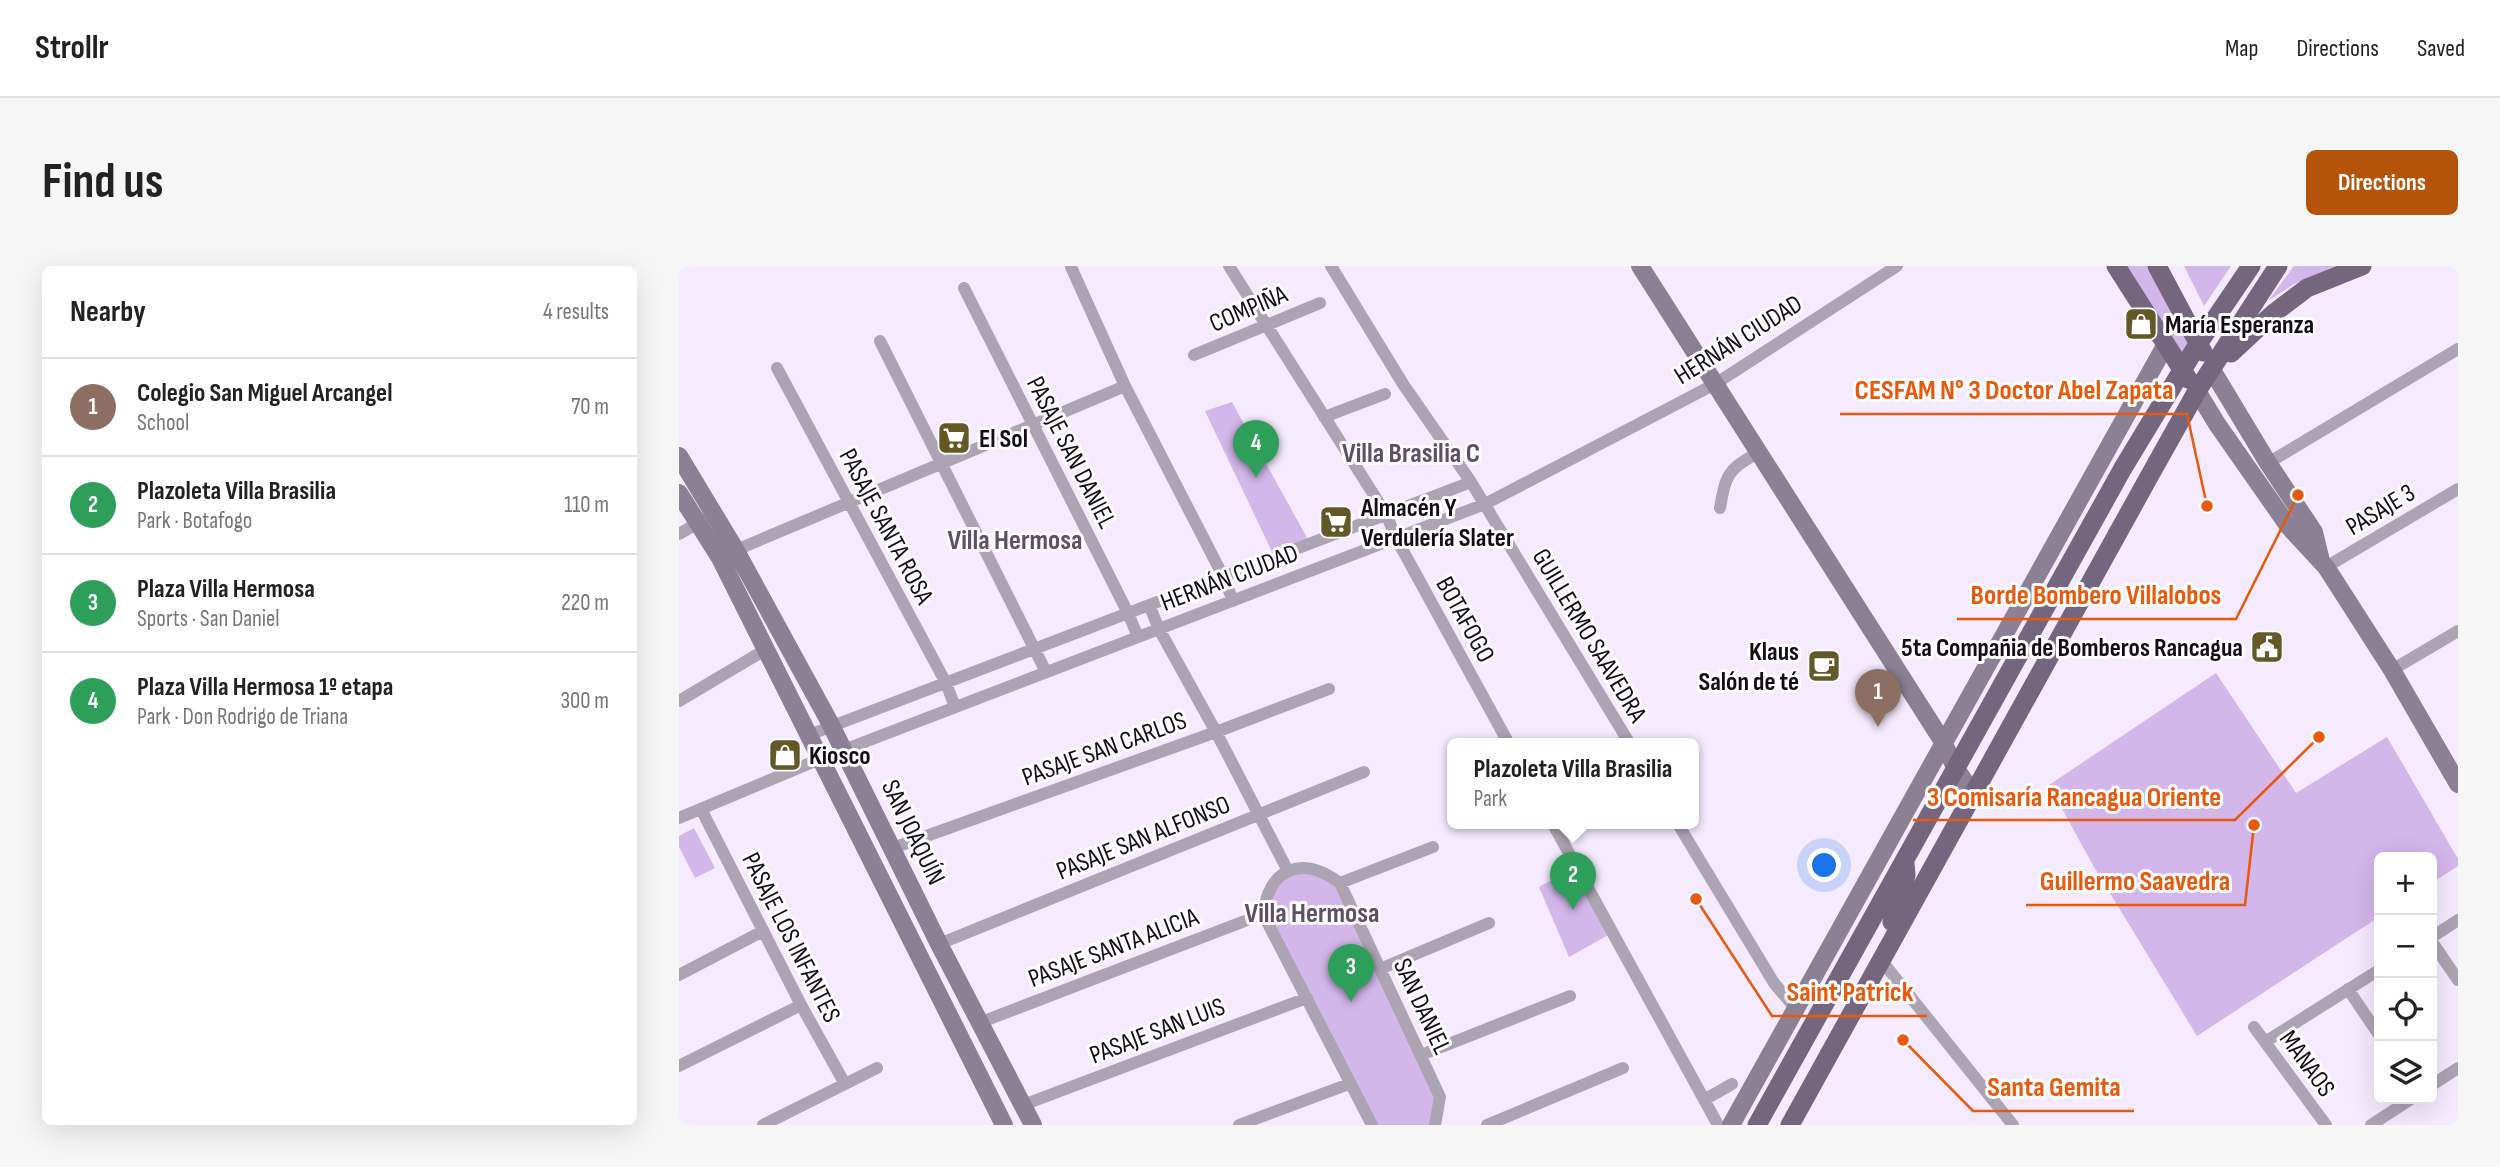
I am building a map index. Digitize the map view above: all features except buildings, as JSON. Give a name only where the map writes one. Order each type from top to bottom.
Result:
[{"type":"main road","points":[[2157,266],[2213,370]]},
{"type":"main road","points":[[1757,1125],[2123,468],[2199,344],[2251,266]]},
{"type":"main road","points":[[1790,1125],[2197,391],[2278,266]]},
{"type":"main road","points":[[2213,370],[2274,313],[2307,288],[2362,266]]},
{"type":"main road","points":[[2122,270],[2165,346],[2197,391]]},
{"type":"main road","points":[[1881,960],[1906,875],[1904,858]]},
{"type":"street","name":"BOTAFOGO","points":[[1229,266],[1386,514],[1396,538],[1506,738]]},
{"type":"street","name":"GUILLERMO SAAVEDRA","points":[[1331,266],[1403,384],[1485,504],[1626,738]]},
{"type":"street","points":[[1640,266],[1973,793]]},
{"type":"street","name":"HERNÁN CIUDAD","points":[[679,818],[843,750],[1485,504],[1715,384],[1897,266]]},
{"type":"street","points":[[1071,267],[1125,386],[1223,576],[1233,601]]},
{"type":"street","name":"PASAJE SAN DANIEL","points":[[964,288],[1138,637]]},
{"type":"street","name":"COMPIÑA","points":[[1194,355],[1320,303]]},
{"type":"street","points":[[880,341],[1046,672]]},
{"type":"street","points":[[1731,1125],[2165,346]]},
{"type":"street","points":[[2268,463],[2458,349]]},
{"type":"street","name":"PASAJE SANTA ROSA","points":[[777,368],[946,682],[955,707]]},
{"type":"street","points":[[2213,370],[2268,463],[2314,532],[2323,564]]},
{"type":"street","points":[[728,554],[1125,386]]},
{"type":"street","points":[[2197,391],[2288,527],[2323,564],[2453,760],[2458,783]]},
{"type":"street","points":[[1324,417],[1385,394]]},
{"type":"street","points":[[1720,508],[1724,483],[1729,473],[1759,452]]},
{"type":"street","name":"SAN JOAQUÍN","points":[[679,456],[714,514],[765,650],[1004,1125]]},
{"type":"street","name":"HERNÁN CIUDAD","points":[[809,735],[1471,482]]},
{"type":"street","name":"PASAJE 3","points":[[2323,564],[2458,489]]},
{"type":"street","name":"SAN JOAQUÍN","points":[[679,493],[697,524],[728,554],[832,726],[939,944],[1033,1125]]},
{"type":"street","points":[[679,534],[714,514]]},
{"type":"street","points":[[1149,605],[1159,629],[1288,871]]},
{"type":"street","points":[[2392,670],[2458,631]]},
{"type":"street","points":[[679,701],[765,650]]},
{"type":"street","name":"PASAJE SAN CARLOS","points":[[893,848],[1329,689]]},
{"type":"street","name":"PASAJE SAN ALFONSO","points":[[939,944],[1364,772]]},
{"type":"street","name":"PASAJE LOS INFANTES","points":[[701,809],[801,1005],[845,1084]]},
{"type":"street","points":[[1556,829],[1718,1125]]},
{"type":"street","points":[[1681,829],[1775,983],[1796,1009]]},
{"type":"street","points":[[1372,1125],[1263,914],[1266,894],[1276,879],[1288,871],[1305,868],[1324,871],[1340,883],[1433,847]]},
{"type":"street","name":"SAN DANIEL","points":[[1340,883],[1440,1097],[1435,1125]]},
{"type":"street","name":"PASAJE SANTA ALICIA","points":[[979,1023],[1263,914]]},
{"type":"street","points":[[2437,934],[2458,920]]},
{"type":"street","points":[[1380,969],[1489,923]]},
{"type":"street","points":[[679,975],[763,931]]},
{"type":"street","points":[[2437,949],[2458,980]]},
{"type":"street","points":[[1881,960],[2013,1125]]},
{"type":"street","points":[[2265,1042],[2374,973]]},
{"type":"street","points":[[2348,989],[2374,1028]]},
{"type":"street","points":[[1421,1055],[1570,996]]},
{"type":"street","name":"PASAJE SAN LUIS","points":[[1023,1105],[1307,998]]},
{"type":"street","points":[[679,1066],[801,1005]]},
{"type":"street","name":"MANAOS","points":[[2254,1027],[2326,1125]]},
{"type":"street","points":[[763,1125],[877,1068]]},
{"type":"street","points":[[1487,1125],[1623,1068]]},
{"type":"street","points":[[2437,1082],[2458,1068]]},
{"type":"street","points":[[1239,1125],[1349,1084]]},
{"type":"street","points":[[1704,1100],[1732,1084]]},
{"type":"street","points":[[2371,1125],[2403,1104]]},
{"type":"shaded area","points":[[2126,266],[2148,266],[2189,344],[2182,356]]},
{"type":"shaded area","points":[[2184,266],[2231,266],[2204,306]]},
{"type":"shaded area","points":[[2294,266],[2335,266],[2294,284],[2268,301]]},
{"type":"shaded area","points":[[1232,402],[1311,545],[1275,558],[1205,411]]},
{"type":"shaded area","points":[[2216,673],[2296,793],[2387,737],[2458,859],[2458,866],[2437,880],[2437,852],[2374,852],[2374,920],[2197,1036],[2094,867],[2049,785]]},
{"type":"shaded area","points":[[694,828],[715,868],[695,878],[679,847],[679,836]]},
{"type":"shaded area","points":[[1305,868],[1340,883],[1440,1097],[1435,1125],[1372,1125],[1263,914],[1276,879]]},
{"type":"shaded area","points":[[1574,868],[1610,934],[1569,957],[1539,887]]},
{"type":"place","name":"María Esperanza","points":[[2141,324]]},
{"type":"place","name":"El Sol","points":[[954,438]]},
{"type":"place","name":"Plaza Villa Hermosa 1º etapa","points":[[1256,478]]},
{"type":"place","name":"Borde Bombero Villalobos","points":[[2298,495]]},
{"type":"place","name":"CESFAM N° 3 Doctor Abel Zapata","points":[[2207,506]]},
{"type":"place","name":"Almacén Y Verdulería Slater","points":[[1336,522]]},
{"type":"place","name":"5ta Compañia de Bomberos Rancagua","points":[[2267,647]]},
{"type":"place","name":"Klaus Salón de té","points":[[1824,666]]},
{"type":"place","name":"Colegio San Miguel Arcangel","points":[[1878,727]]},
{"type":"place","name":"3 Comisaría Rancagua Oriente","points":[[2319,737]]},
{"type":"place","name":"Kiosco","points":[[785,755]]},
{"type":"place","name":"Guillermo Saavedra","points":[[2254,825]]},
{"type":"place","name":"Saint Patrick","points":[[1696,899]]},
{"type":"place","name":"Plazoleta Villa Brasilia","points":[[1573,910]]},
{"type":"place","name":"Plaza Villa Hermosa","points":[[1351,1002]]},
{"type":"place","name":"Santa Gemita","points":[[1903,1040]]},
{"type":"district","name":"Villa Brasilia C","points":[[1411,452]]},
{"type":"district","name":"Villa Hermosa","points":[[1015,539]]},
{"type":"district","name":"Villa Hermosa","points":[[1312,912]]}]
